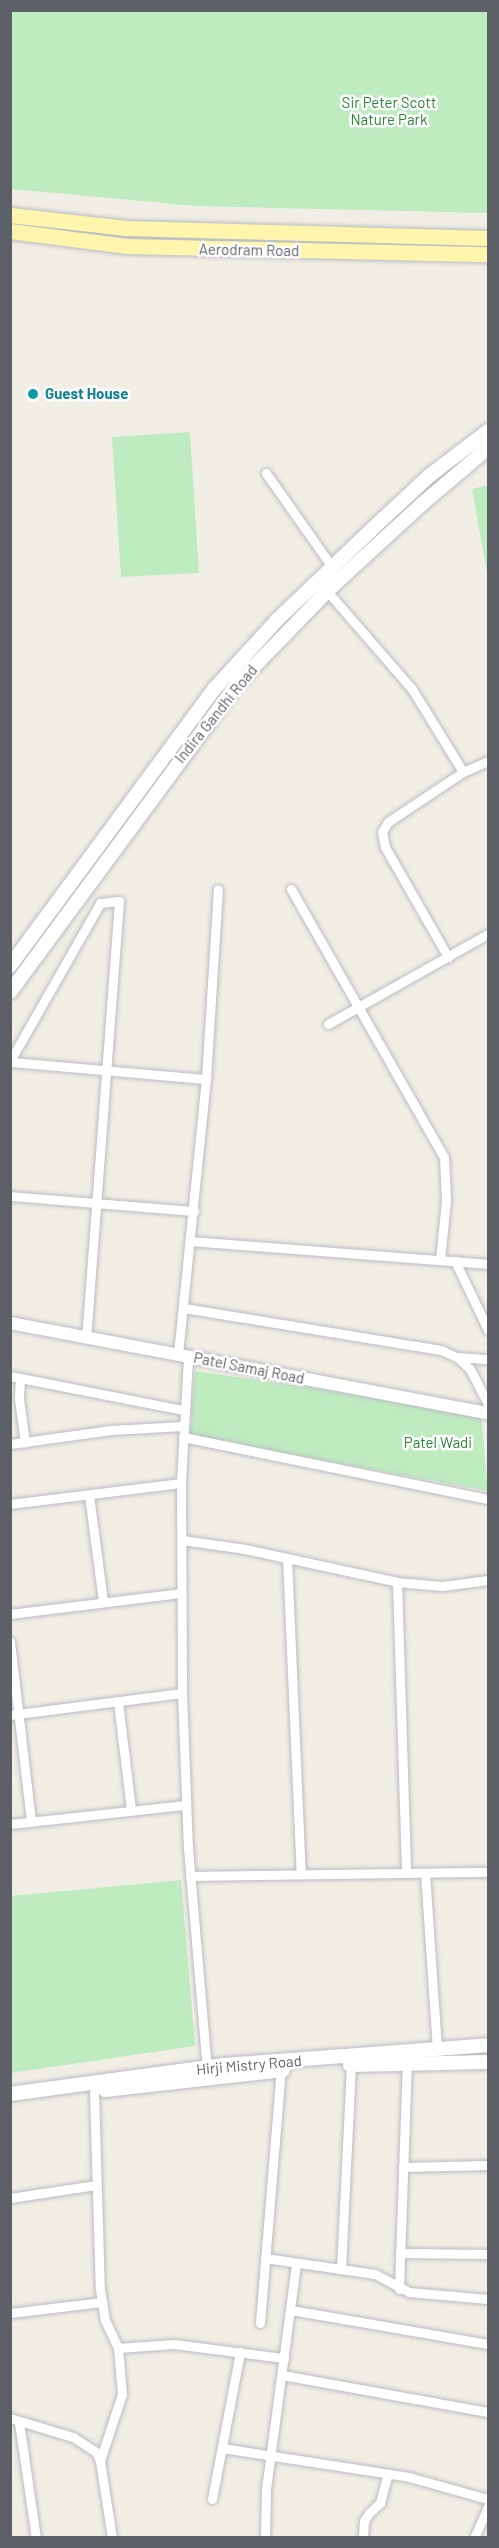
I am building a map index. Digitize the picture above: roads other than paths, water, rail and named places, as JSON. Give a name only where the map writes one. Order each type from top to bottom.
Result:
[{"type":"main road","name":"Aerodram Road","points":[[10,215],[126,228],[489,238]]},
{"type":"main road","name":"Aerodram Road","points":[[10,231],[127,246],[489,254]]},
{"type":"main road","name":"Indira Gandhi Road","points":[[10,966],[215,688],[277,620],[429,476],[489,431]]},
{"type":"main road","name":"Indira Gandhi Road","points":[[10,992],[238,683],[327,591],[422,504],[489,448]]},
{"type":"main road","name":"Hirji Mistry Road","points":[[10,2094],[207,2072],[489,2045]]},
{"type":"main road","name":"Hirji Mistry Road","points":[[10,2103],[94,2092],[207,2072],[488,2061]]},
{"type":"street","points":[[266,473],[332,567]]},
{"type":"street","points":[[327,591],[412,689],[463,772]]},
{"type":"street","points":[[448,957],[385,847],[382,832],[388,822],[463,772],[489,761]]},
{"type":"street","points":[[207,2072],[190,1876],[180,1593],[184,1308],[206,1079],[218,889]]},
{"type":"street","points":[[291,889],[444,1157],[446,1200],[440,1260]]},
{"type":"street","points":[[87,1336],[107,1070],[119,901],[100,903],[10,1061],[107,1070],[206,1079]]},
{"type":"street","points":[[328,1024],[489,934]]},
{"type":"street","points":[[10,1196],[97,1201],[194,1211]]},
{"type":"street","points":[[191,1241],[489,1264]]},
{"type":"street","points":[[455,1262],[489,1330]]},
{"type":"street","points":[[184,1308],[441,1350],[457,1357],[470,1369],[489,1404]]},
{"type":"street","name":"Patel Samaj Road","points":[[10,1323],[489,1413]]},
{"type":"street","points":[[457,1357],[489,1359]]},
{"type":"street","points":[[25,1443],[15,1377],[184,1410]]},
{"type":"street","points":[[10,1444],[111,1430],[183,1426]]},
{"type":"street","points":[[183,1437],[489,1499]]},
{"type":"street","points":[[10,1504],[182,1483]]},
{"type":"street","points":[[89,1495],[103,1602]]},
{"type":"street","points":[[182,1540],[287,1558],[397,1582],[442,1586],[489,1580]]},
{"type":"street","points":[[287,1558],[302,1874]]},
{"type":"street","points":[[397,1582],[406,1873]]},
{"type":"street","points":[[10,1614],[180,1593]]},
{"type":"street","points":[[10,1642],[15,1714],[31,1822]]},
{"type":"street","points":[[15,1714],[182,1693]]},
{"type":"street","points":[[118,1702],[131,1810]]},
{"type":"street","points":[[10,1824],[186,1805]]},
{"type":"street","points":[[190,1876],[489,1872]]},
{"type":"street","points":[[425,1873],[437,2050]]},
{"type":"street","points":[[399,2289],[407,2064]]},
{"type":"street","points":[[341,2269],[351,2065]]},
{"type":"street","points":[[260,2323],[281,2070]]},
{"type":"street","points":[[94,2092],[102,2302],[105,2320],[118,2348],[122,2394],[100,2461]]},
{"type":"street","points":[[403,2167],[489,2165]]},
{"type":"street","points":[[10,2198],[96,2184]]},
{"type":"street","points":[[400,2253],[489,2254]]},
{"type":"street","points":[[265,2258],[375,2274],[399,2289],[426,2294],[489,2299]]},
{"type":"street","points":[[265,2538],[271,2457],[296,2263]]},
{"type":"street","points":[[10,2313],[102,2302]]},
{"type":"street","points":[[291,2310],[489,2344]]},
{"type":"street","points":[[118,2348],[174,2344],[284,2358]]},
{"type":"street","points":[[212,2499],[240,2352]]},
{"type":"street","points":[[282,2375],[489,2412]]},
{"type":"street","points":[[36,2538],[15,2420],[74,2437],[89,2445],[100,2461],[112,2538]]},
{"type":"street","points":[[222,2448],[409,2477],[489,2499]]},
{"type":"street","points":[[363,2538],[364,2521],[380,2503],[388,2474]]},
{"type":"street","points":[[474,2538],[489,2506]]},
{"type":"place","name":"Guest House","points":[[33,394]]},
{"type":"park label","name":"Sir Peter Scott Nature Park","points":[[389,110]]},
{"type":"park label","name":"Patel Wadi","points":[[438,1443]]}]
